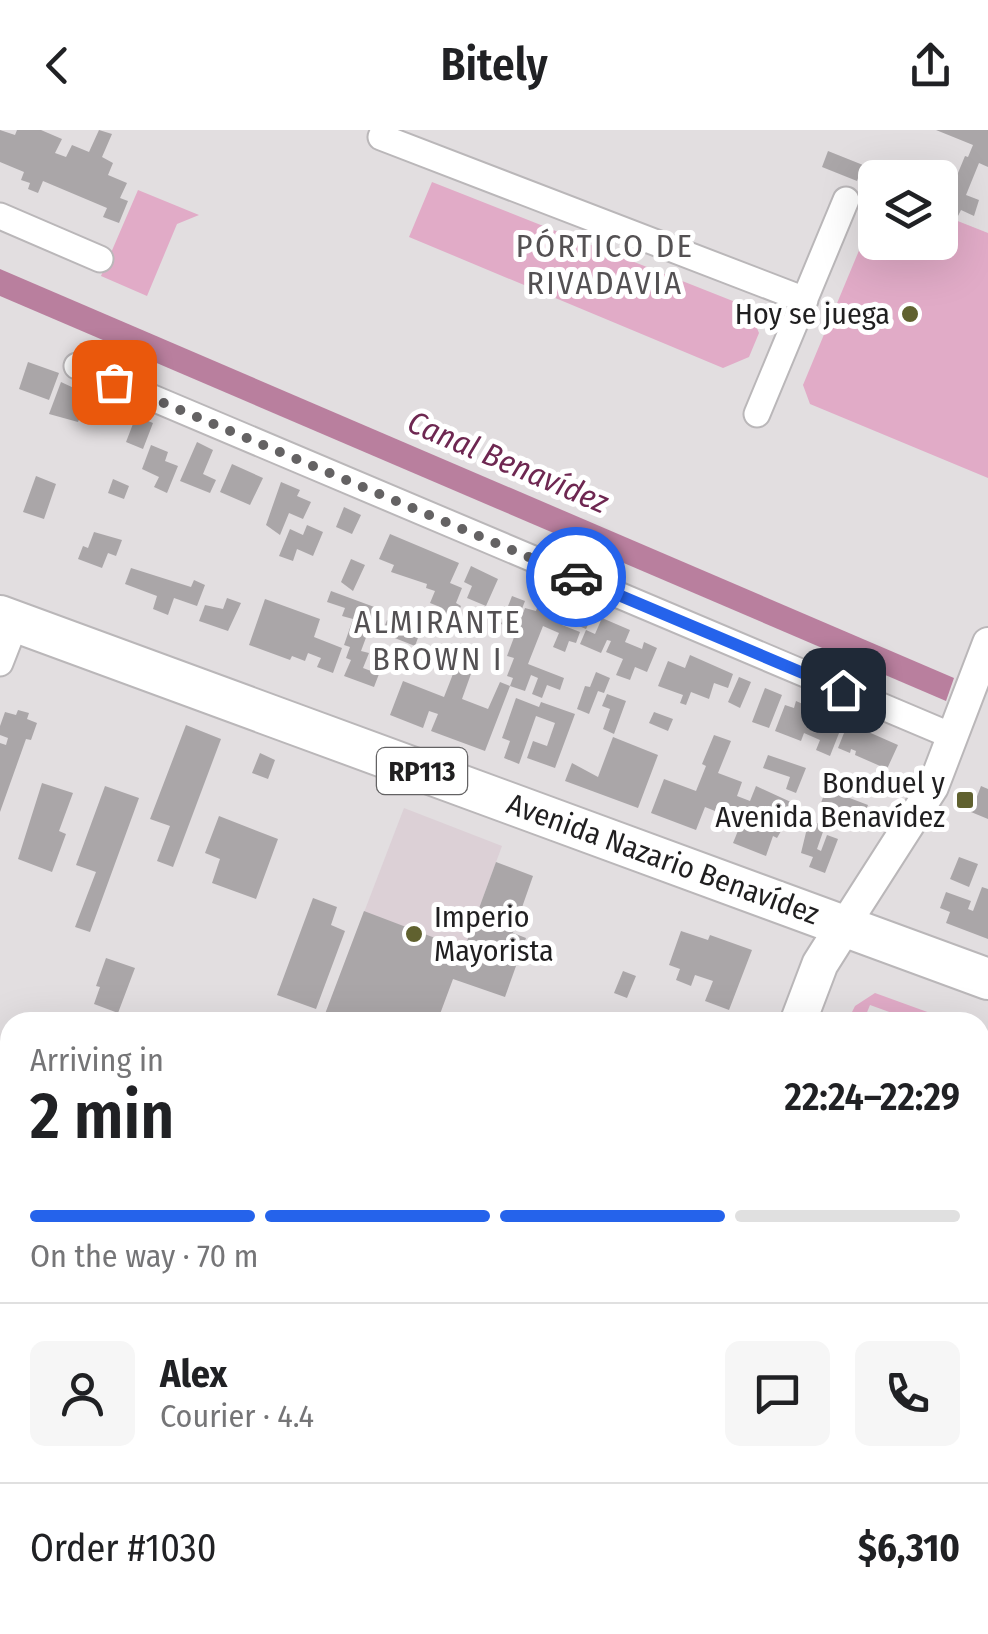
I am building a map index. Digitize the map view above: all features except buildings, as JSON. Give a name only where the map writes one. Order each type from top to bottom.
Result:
[{"type":"main road","name":"Avenida Nazario Benavídez","points":[[8,619],[988,980]]},
{"type":"main road","points":[[802,1012],[820,964],[844,926]]},
{"type":"street","points":[[382,133],[805,300]]},
{"type":"street","points":[[757,414],[846,200]]},
{"type":"street","points":[[0,216],[100,259]]},
{"type":"street","points":[[77,366],[955,730]]},
{"type":"street","points":[[0,663],[8,619]]},
{"type":"street","points":[[844,926],[932,787],[984,654]]},
{"type":"shaded area","points":[[432,182],[748,307],[759,333],[749,357],[723,368],[409,237]]},
{"type":"shaded area","points":[[138,190],[199,215],[177,224],[147,296],[101,276]]},
{"type":"shaded area","name":"Hoy se juega","points":[[958,221],[988,233],[988,478],[810,404],[803,385],[858,253],[858,260],[958,260]]},
{"type":"shaded area","points":[[0,269],[954,678],[946,701],[0,296]]},
{"type":"shaded area","points":[[404,808],[502,846],[441,1012],[326,1012]]},
{"type":"shaded area","points":[[875,993],[927,1012],[889,1012],[870,1005],[867,1012],[852,1012]]},
{"type":"way so far","points":[[114,382],[576,577]]},
{"type":"place","name":"Hoy se juega","points":[[910,314]]},
{"type":"place","name":"Bonduel y Avenida Benavídez","points":[[965,800]]},
{"type":"place","name":"Imperio Mayorista","points":[[414,934]]},
{"type":"district","name":"PÓRTICO DE RIVADAVIA","points":[[605,264]]},
{"type":"district","name":"ALMIRANTE BROWN I","points":[[438,640]]},
{"type":"route","points":[[576,577],[843,690]]},
{"type":"water label","name":"Canal Benavídez","points":[[508,462]]}]
